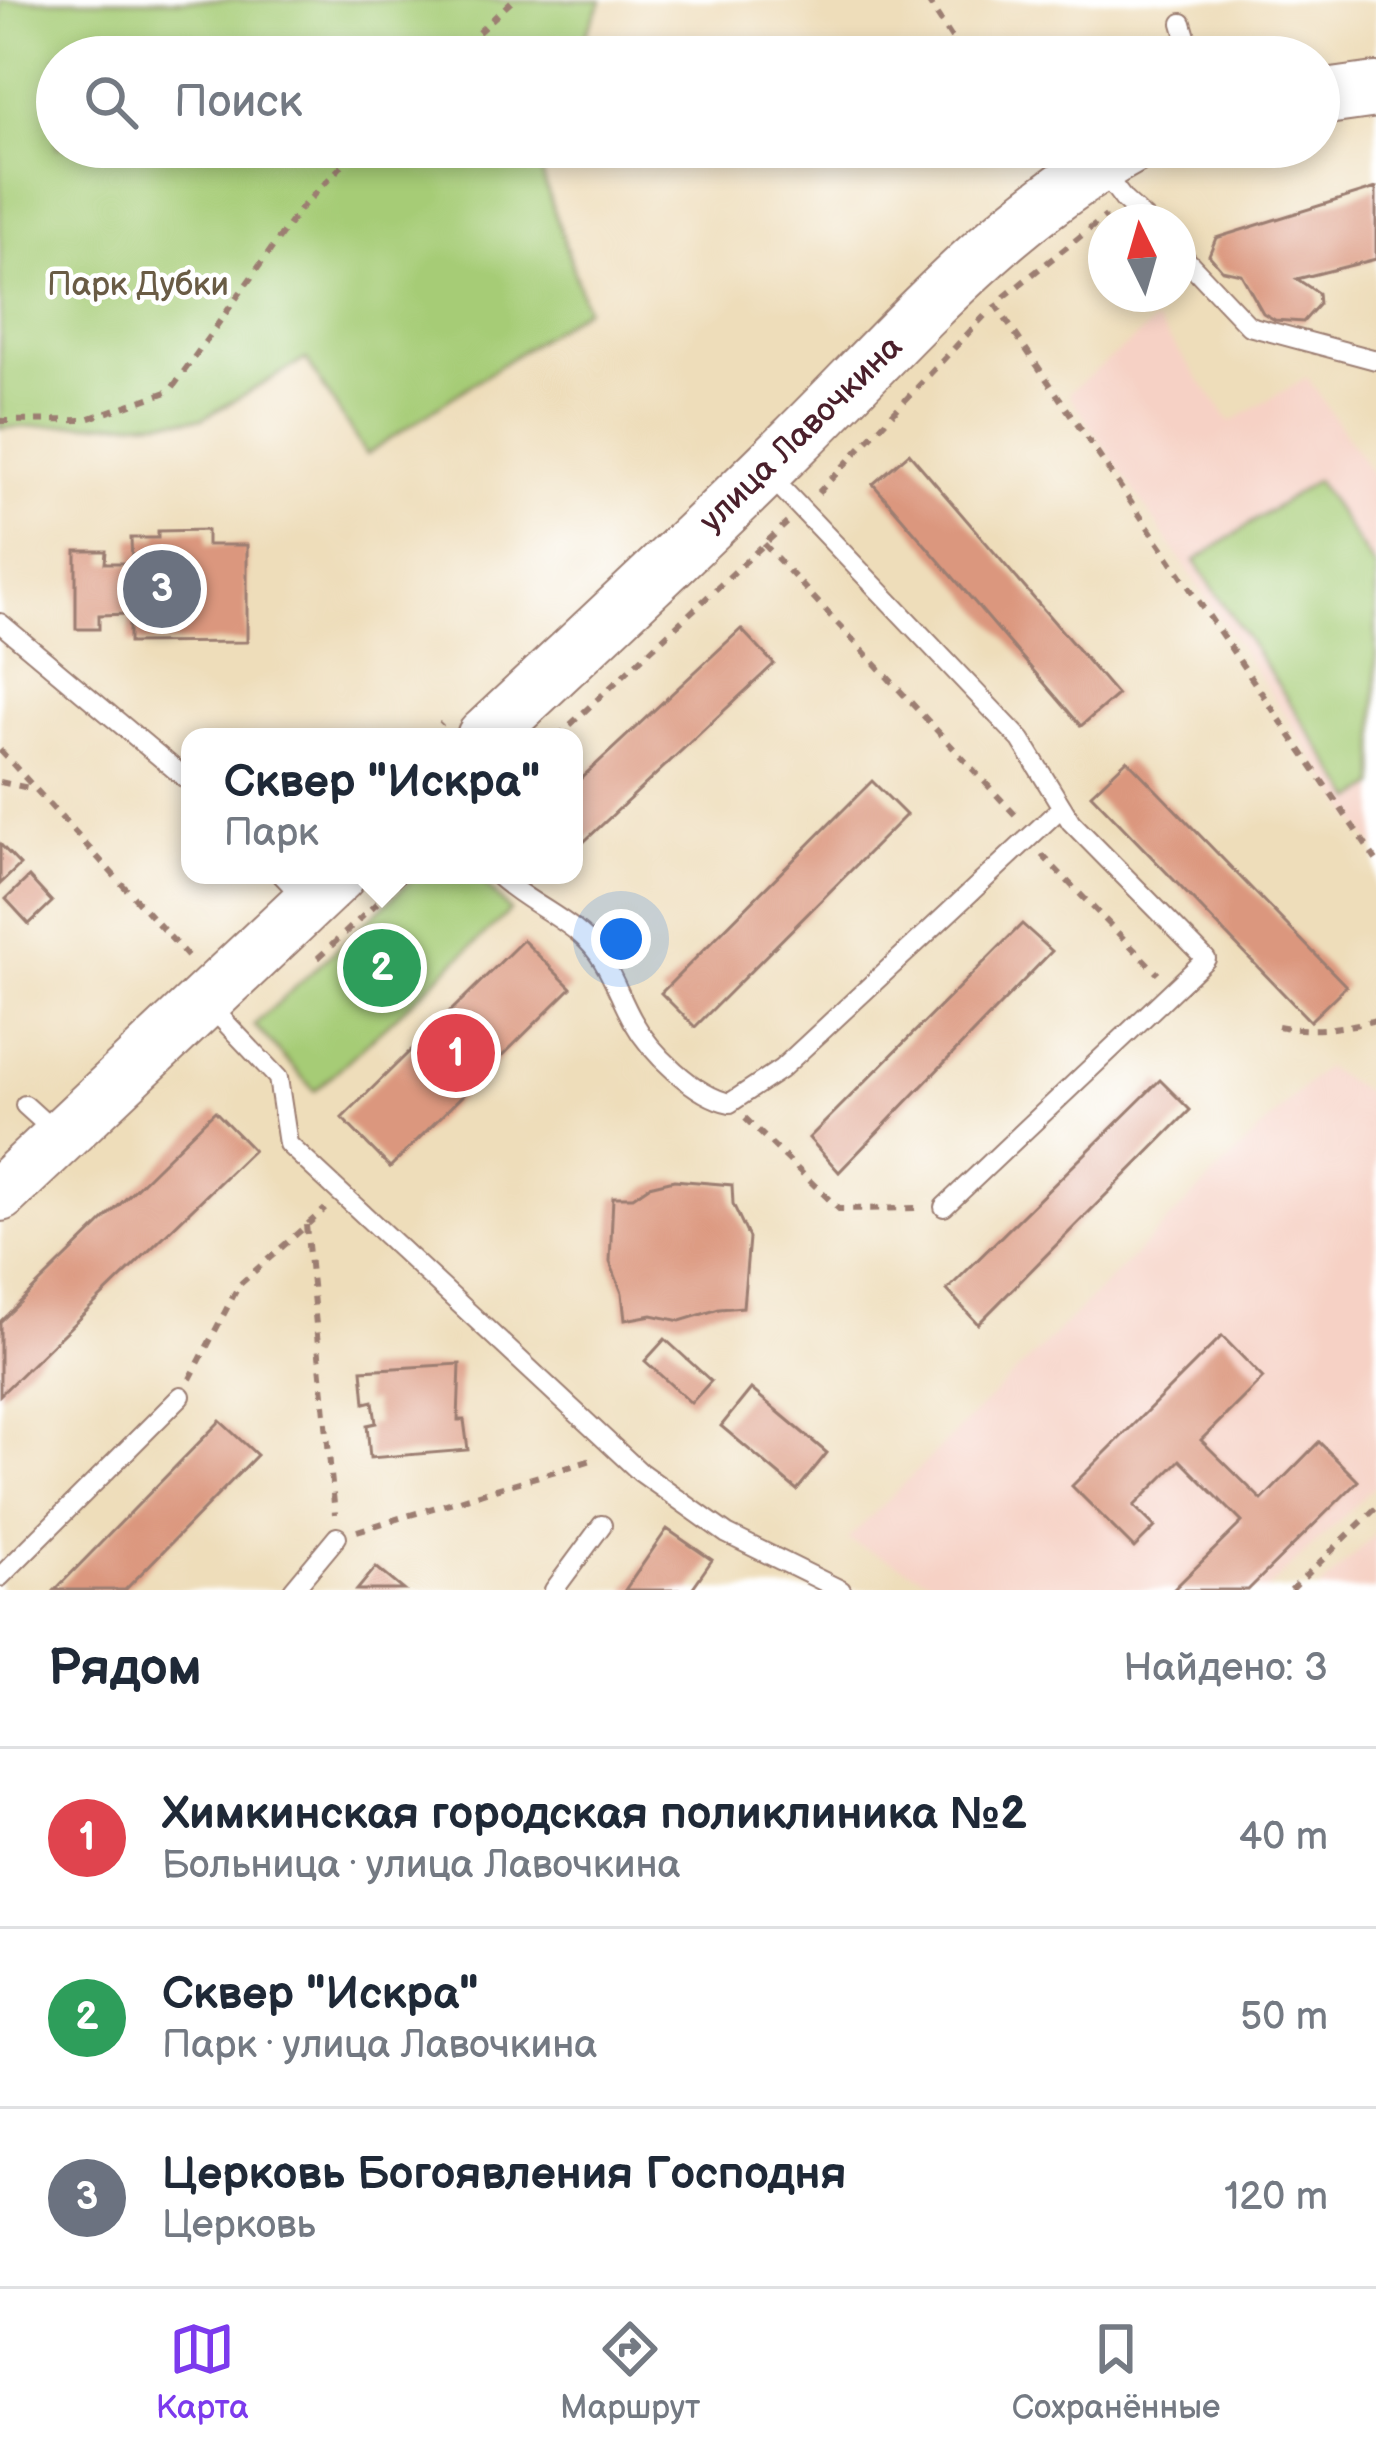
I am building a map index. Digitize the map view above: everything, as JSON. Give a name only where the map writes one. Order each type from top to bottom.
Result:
[{"type":"street","points":[[1340,95],[1376,90]]},
{"type":"street","name":"улица Лавочкина","points":[[494,728],[765,471],[1006,233],[1118,171]]},
{"type":"street","points":[[0,1194],[43,1121],[310,884]]},
{"type":"lane","points":[[1182,23],[1186,36]]},
{"type":"lane","points":[[1118,171],[1137,204]]},
{"type":"lane","points":[[1196,270],[1249,326],[1376,360]]},
{"type":"lane","points":[[765,471],[1021,740],[1062,808],[1206,959],[944,1208]]},
{"type":"lane","points":[[0,623],[181,774]]},
{"type":"lane","points":[[506,884],[581,935],[609,969],[634,1024],[682,1077],[710,1099],[730,1103],[781,1069],[1062,808]]},
{"type":"lane","points":[[199,982],[278,1078],[288,1144],[619,1452],[727,1534],[832,1588]]},
{"type":"lane","points":[[0,1576],[181,1396]]},
{"type":"lane","points":[[554,1590],[602,1525]]},
{"type":"lane","points":[[293,1590],[338,1537]]},
{"type":"path","points":[[474,36],[513,0]]},
{"type":"path","points":[[927,0],[950,36]]},
{"type":"path","points":[[0,421],[84,420],[170,391],[300,209],[340,168]]},
{"type":"path","points":[[566,728],[803,508],[1118,171]]},
{"type":"path","points":[[995,304],[1376,860]]},
{"type":"path","points":[[764,544],[1022,822],[1047,863],[1174,990]]},
{"type":"path","points":[[0,750],[199,982]]},
{"type":"path","points":[[0,782],[37,790]]},
{"type":"path","points":[[305,969],[397,884]]},
{"type":"path","points":[[1278,1026],[1339,1028],[1376,1020]]},
{"type":"path","points":[[730,1103],[838,1209],[944,1208]]},
{"type":"path","points":[[181,1396],[239,1285],[341,1194]]},
{"type":"path","points":[[306,1225],[338,1537],[619,1452]]},
{"type":"path","points":[[1291,1590],[1376,1508]]},
{"type":"shaded area","points":[[1156,321],[1231,422],[1307,377],[1376,480],[1376,850],[1068,393]]},
{"type":"shaded area","points":[[1324,1067],[1376,1098],[1376,1485],[1267,1590],[951,1590],[847,1540]]},
{"type":"shaded area","points":[[1376,1533],[1376,1590],[1318,1590]]},
{"type":"green space","name":"Парк Дубки","points":[[0,0],[602,0],[585,36],[36,36],[36,168],[540,168],[586,308],[366,455],[306,359],[202,419],[0,428]]},
{"type":"green space","points":[[1316,480],[1376,569],[1376,786],[1355,800],[1195,561]]},
{"type":"green space","points":[[407,884],[485,884],[510,911],[315,1091],[254,1025]]},
{"type":"building","points":[[1376,188],[1376,259],[1297,279],[1318,293],[1319,304],[1303,322],[1275,320],[1263,313],[1241,274],[1222,270],[1209,255],[1216,238]]},
{"type":"building","points":[[909,453],[1117,695],[1081,726],[873,484]]},
{"type":"building","points":[[207,530],[207,545],[247,545],[247,642],[129,643],[129,614],[99,615],[99,629],[76,629],[76,551],[106,551],[105,563],[132,563],[131,538],[158,538],[158,531]]},
{"type":"building","points":[[741,629],[774,664],[583,843],[583,777]]},
{"type":"building","points":[[1127,760],[1346,986],[1310,1021],[1091,794]]},
{"type":"building","points":[[872,781],[906,815],[695,1027],[661,993]]},
{"type":"building","points":[[0,844],[20,865],[0,884]]},
{"type":"building","points":[[29,877],[52,902],[29,924],[6,899]]},
{"type":"building","points":[[1022,924],[1052,951],[839,1172],[809,1138]]},
{"type":"building","points":[[523,940],[571,988],[390,1167],[342,1118]]},
{"type":"building","points":[[1160,1080],[1190,1110],[978,1324],[947,1290]]},
{"type":"building","points":[[215,1111],[253,1150],[0,1395],[0,1322]]},
{"type":"building","points":[[674,1180],[732,1185],[733,1204],[749,1238],[743,1307],[680,1321],[652,1315],[625,1320],[622,1293],[610,1262],[613,1197],[633,1197],[649,1186]]},
{"type":"building","points":[[1222,1336],[1263,1378],[1201,1440],[1262,1500],[1319,1442],[1358,1481],[1248,1590],[1173,1590],[1242,1522],[1180,1460],[1134,1506],[1155,1527],[1134,1548],[1072,1486]]},
{"type":"building","points":[[665,1339],[711,1381],[691,1403],[645,1361]]},
{"type":"building","points":[[460,1364],[458,1420],[464,1420],[468,1450],[370,1458],[367,1425],[376,1423],[373,1401],[365,1403],[362,1370]]},
{"type":"building","points":[[751,1389],[827,1453],[797,1490],[721,1426]]},
{"type":"building","points":[[220,1421],[257,1455],[125,1590],[55,1590]]},
{"type":"building","points":[[667,1529],[712,1560],[691,1590],[625,1590]]},
{"type":"building","points":[[376,1567],[404,1590],[357,1590]]},
{"type":"place","name":"Церковь Богоявления Господня","points":[[162,589]]},
{"type":"place","name":"Сквер \"Искра\"","points":[[382,968]]},
{"type":"place","name":"Химкинская городская поликлиника №2","points":[[456,1053]]}]
